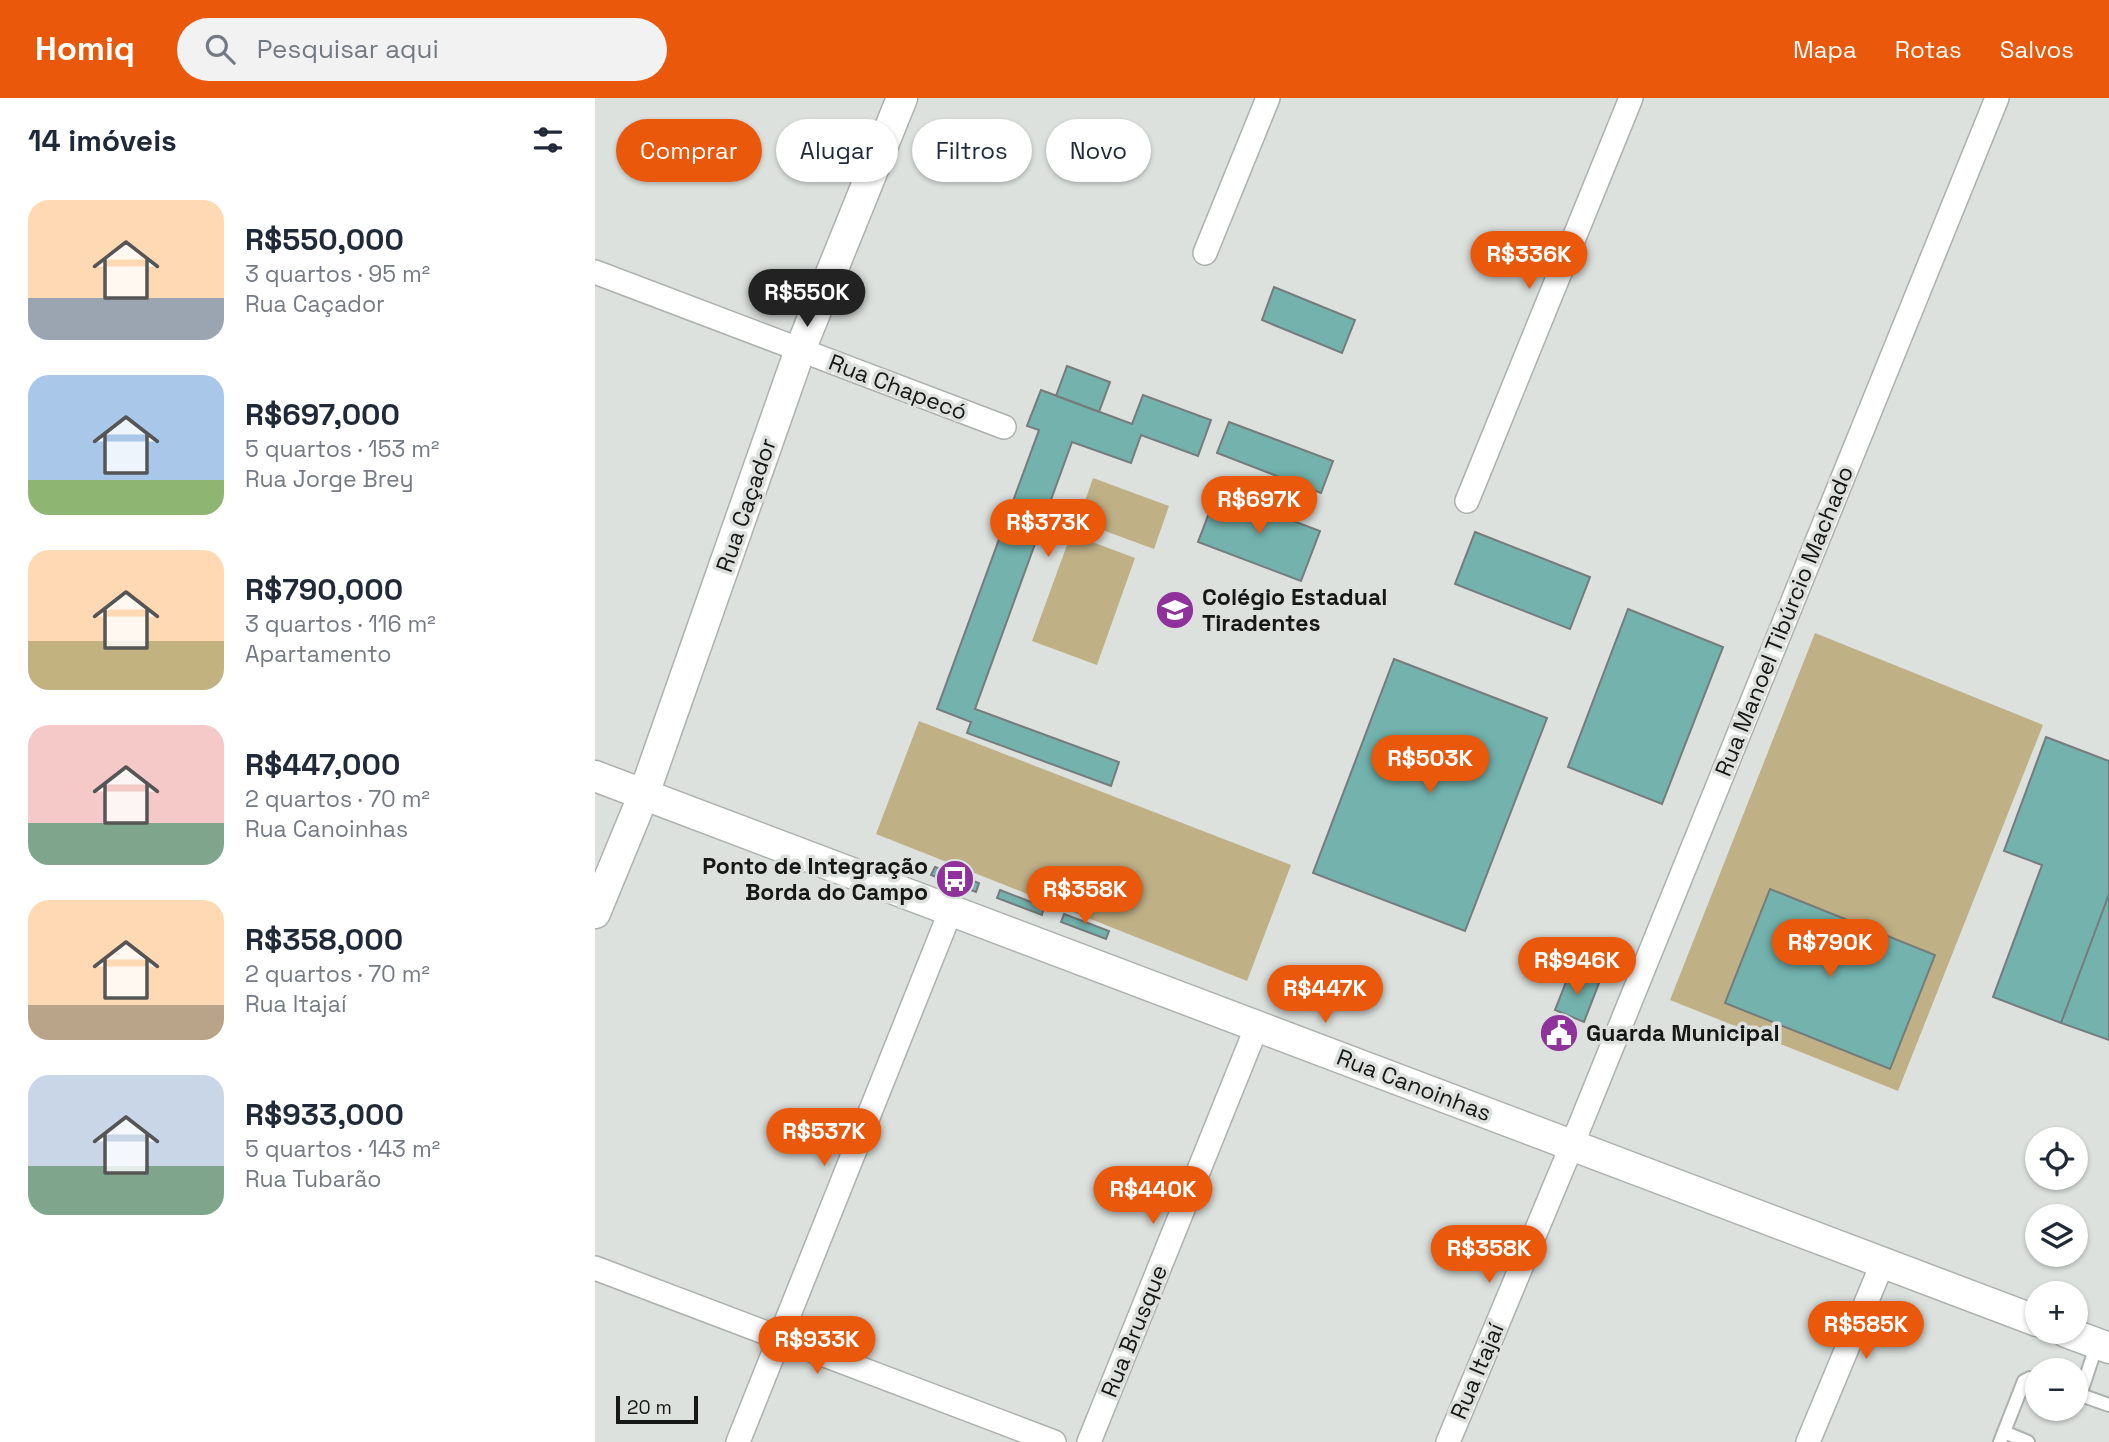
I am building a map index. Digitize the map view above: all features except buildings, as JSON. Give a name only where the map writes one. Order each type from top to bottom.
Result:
[{"type":"street","name":"Rua Caçador","points":[[595,913],[644,794],[800,350],[902,98]]},
{"type":"street","points":[[1205,253],[1268,98]]},
{"type":"street","points":[[1467,501],[1631,98]]},
{"type":"street","name":"Rua Manoel Tibúrcio Machado","points":[[1571,1145],[1997,98]]},
{"type":"street","name":"Rua Chapecó","points":[[595,272],[1004,427]]},
{"type":"street","name":"Rua Canoinhas","points":[[595,776],[2025,1316]]},
{"type":"street","points":[[738,1442],[951,910]]},
{"type":"street","name":"Rua Brusque","points":[[1089,1442],[1257,1026]]},
{"type":"street","name":"Rua Itajaí","points":[[1448,1442],[1571,1145]]},
{"type":"street","points":[[1808,1442],[1883,1262]]},
{"type":"street","points":[[595,1268],[1054,1442]]},
{"type":"lane","points":[[2088,1375],[2103,1346]]},
{"type":"lane","points":[[2025,1380],[2002,1437],[2028,1442]]},
{"type":"lane","points":[[2088,1398],[2109,1405]]},
{"type":"shaded area","points":[[1093,478],[1169,506],[1154,549],[1078,521]]},
{"type":"shaded area","points":[[1071,534],[1135,558],[1097,665],[1032,641]]},
{"type":"shaded area","points":[[1815,633],[2043,725],[1898,1091],[1670,1000]]},
{"type":"shaded area","points":[[919,721],[1291,865],[1247,981],[876,834]]},
{"type":"place","name":"Colégio Estadual Tiradentes","points":[[1175,610]]},
{"type":"place","name":"Ponto de Integração Borda do Campo","points":[[955,879]]},
{"type":"place","name":"Guarda Municipal","points":[[1559,1033]]}]
